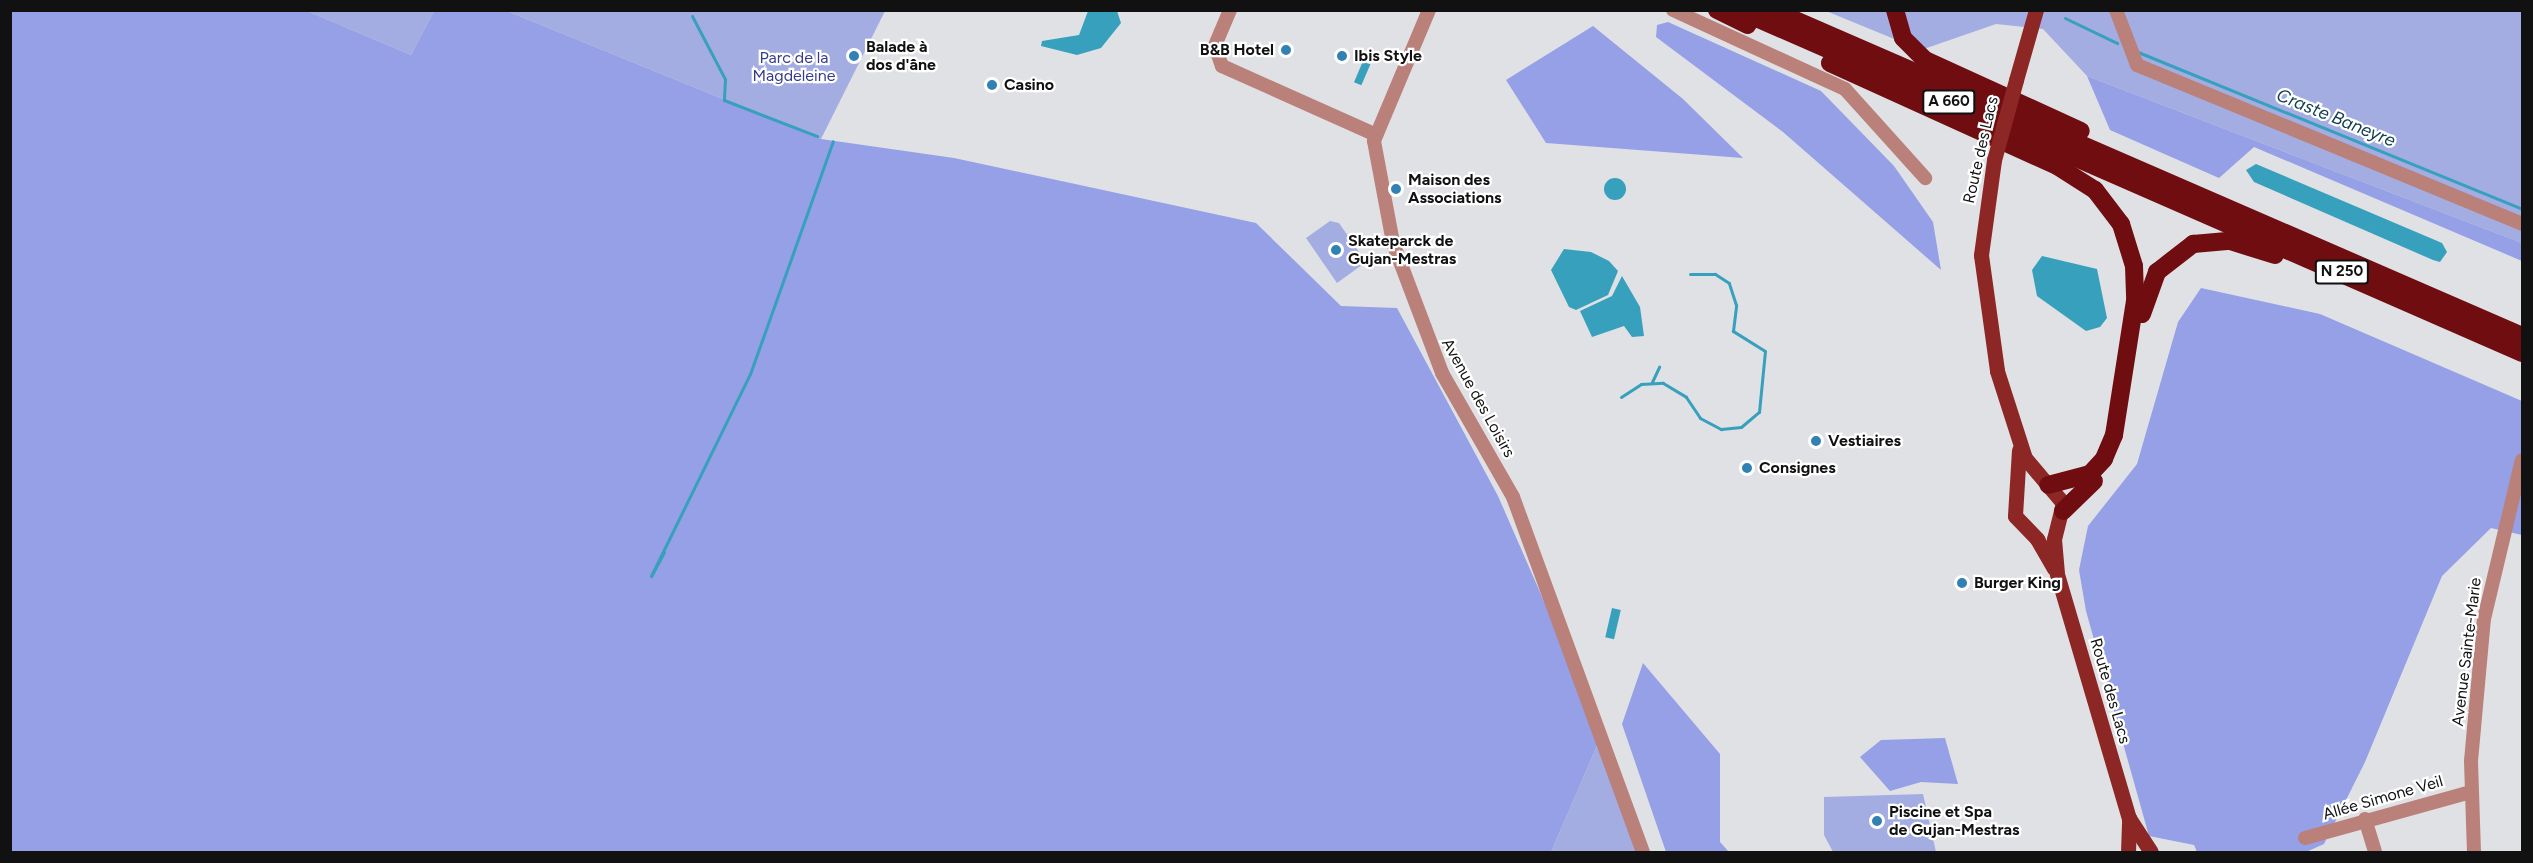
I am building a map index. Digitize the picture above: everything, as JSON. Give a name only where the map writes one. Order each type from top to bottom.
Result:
[{"type":"highway","points":[[1718,10],[2057,166],[2108,205],[2129,243],[2136,287],[2114,435],[2104,459],[2090,474],[2048,486]]},
{"type":"highway","name":"A 660","points":[[1738,10],[2167,188]]},
{"type":"highway","name":"N 250","points":[[1772,10],[2167,188],[2523,353]]},
{"type":"highway","points":[[1895,10],[1903,38],[1925,60],[2039,110],[2167,188]]},
{"type":"highway","name":"N 250","points":[[2167,188],[2523,336]]},
{"type":"highway","points":[[2061,518],[2105,471],[2118,449],[2147,292],[2165,262],[2193,244],[2230,241],[2261,250],[2487,337]]},
{"type":"main road","name":"Route des Lacs","points":[[2036,10],[1994,160],[1983,222],[1982,287],[1997,371],[2017,440],[2018,494],[2015,516],[2031,532],[2057,574],[2129,818],[2151,852]]},
{"type":"main road","name":"Route des Lacs","points":[[2017,440],[2048,486],[2060,496],[2061,518],[2057,574]]},
{"type":"main road","points":[[2018,494],[2032,484],[2048,486]]},
{"type":"main road","points":[[2031,532],[2046,533],[2061,518]]},
{"type":"main road","name":"Route des Lacs","points":[[2128,852],[2129,818]]},
{"type":"street","points":[[1230,10],[1215,46],[1222,66],[1376,135],[1429,10]]},
{"type":"street","points":[[1673,10],[1845,88],[1925,178]]},
{"type":"street","points":[[2116,10],[2137,65],[2523,224]]},
{"type":"street","name":"Avenue des Loisirs","points":[[1376,135],[1378,182],[1416,312],[1442,374],[1513,497],[1643,852]]},
{"type":"street","name":"Avenue Sainte-Marie","points":[[2474,852],[2471,792],[2484,619],[2523,460]]},
{"type":"street","name":"Allée Simone Veil","points":[[2305,838],[2366,819],[2471,792]]},
{"type":"street","points":[[2366,819],[2375,852]]},
{"type":"green space","points":[[307,11],[434,11],[411,55]]},
{"type":"green space","name":"Parc de la Magdeleine","points":[[507,11],[885,11],[821,139]]},
{"type":"green space","points":[[1826,11],[2522,11],[2522,243],[2087,76],[2043,29],[1996,24],[1921,50]]},
{"type":"green space","name":"Skateparck de Gujan-Mestras","points":[[1330,221],[1339,223],[1366,262],[1337,283],[1306,238]]},
{"type":"green space","points":[[1602,734],[1636,852],[1551,852]]},
{"type":"green space","name":"Piscine et Spa de Gujan-Mestras","points":[[1923,794],[1936,852],[1833,852],[1824,835],[1824,797]]},
{"type":"shaded area","points":[[10,11],[307,11],[411,55],[434,11],[507,11],[821,139],[954,158],[1256,223],[1341,306],[1397,308],[1498,496],[1602,734],[1551,852],[11,852]]},
{"type":"shaded area","points":[[1088,11],[1117,11],[1121,23],[1101,48],[1077,55],[1041,46],[1042,41],[1079,35]]},
{"type":"shaded area","points":[[1668,22],[1821,91],[1894,166],[1933,222],[1941,270],[1783,132],[1656,37],[1657,25]]},
{"type":"shaded area","points":[[1593,26],[1683,99],[1743,158],[1546,143],[1506,80]]},
{"type":"shaded area","points":[[1363,61],[1370,64],[1361,85],[1354,82]]},
{"type":"shaded area","points":[[2087,76],[2522,243],[2522,261],[2254,147],[2219,178],[2110,130]]},
{"type":"shaded area","points":[[2256,164],[2442,243],[2447,252],[2440,262],[2433,260],[2254,182],[2246,170]]},
{"type":"shaded area","points":[[1615,178],[1625,185],[1626,189],[1619,199],[1615,200],[1605,193],[1604,189],[1611,179]]},
{"type":"shaded area","points":[[1564,249],[1591,252],[1609,261],[1618,271],[1608,295],[1576,310],[1569,307],[1551,270]]},
{"type":"shaded area","points":[[2042,256],[2097,269],[2107,318],[2100,327],[2086,331],[2037,296],[2032,270]]},
{"type":"shaded area","points":[[1622,276],[1640,307],[1644,336],[1632,337],[1624,326],[1592,337],[1580,311],[1612,296]]},
{"type":"shaded area","points":[[2201,288],[2320,314],[2522,401],[2522,535],[2491,528],[2442,576],[2365,762],[2324,844],[2306,852],[2197,852],[2194,845],[2149,836],[2086,611],[2079,570],[2088,526],[2137,464],[2178,322]]},
{"type":"shaded area","points":[[1612,608],[1621,610],[1614,639],[1605,637]]},
{"type":"shaded area","points":[[1643,663],[1720,754],[1720,842],[1729,852],[1666,852],[1622,724]]},
{"type":"shaded area","points":[[1945,738],[1958,784],[1921,782],[1890,791],[1860,757],[1881,740]]},
{"type":"waterway","points":[[692,16],[725,79],[724,100],[817,136]]},
{"type":"waterway","name":"Craste Baneyre","points":[[2065,18],[2117,43]]},
{"type":"waterway","name":"Craste Baneyre","points":[[2138,52],[2522,209]]},
{"type":"waterway","points":[[664,552],[651,576],[750,374],[833,141]]},
{"type":"waterway","points":[[1621,397],[1641,384],[1663,383],[1686,397],[1700,418],[1721,429],[1741,427],[1759,412],[1765,351],[1733,331],[1736,305],[1729,283],[1715,274],[1690,274]]},
{"type":"waterway","points":[[1652,382],[1659,367]]},
{"type":"place","name":"B&B Hotel","points":[[1286,50]]},
{"type":"place","name":"Balade à dos d'âne","points":[[854,56]]},
{"type":"place","name":"Ibis Style","points":[[1342,56]]},
{"type":"place","name":"Casino","points":[[992,85]]},
{"type":"place","name":"Maison des Associations","points":[[1396,189]]},
{"type":"place","name":"Skateparck de Gujan-Mestras","points":[[1336,250]]},
{"type":"place","name":"Vestiaires","points":[[1816,441]]},
{"type":"place","name":"Consignes","points":[[1747,468]]},
{"type":"place","name":"Burger King","points":[[1962,583]]},
{"type":"place","name":"Piscine et Spa de Gujan-Mestras","points":[[1877,821]]}]
